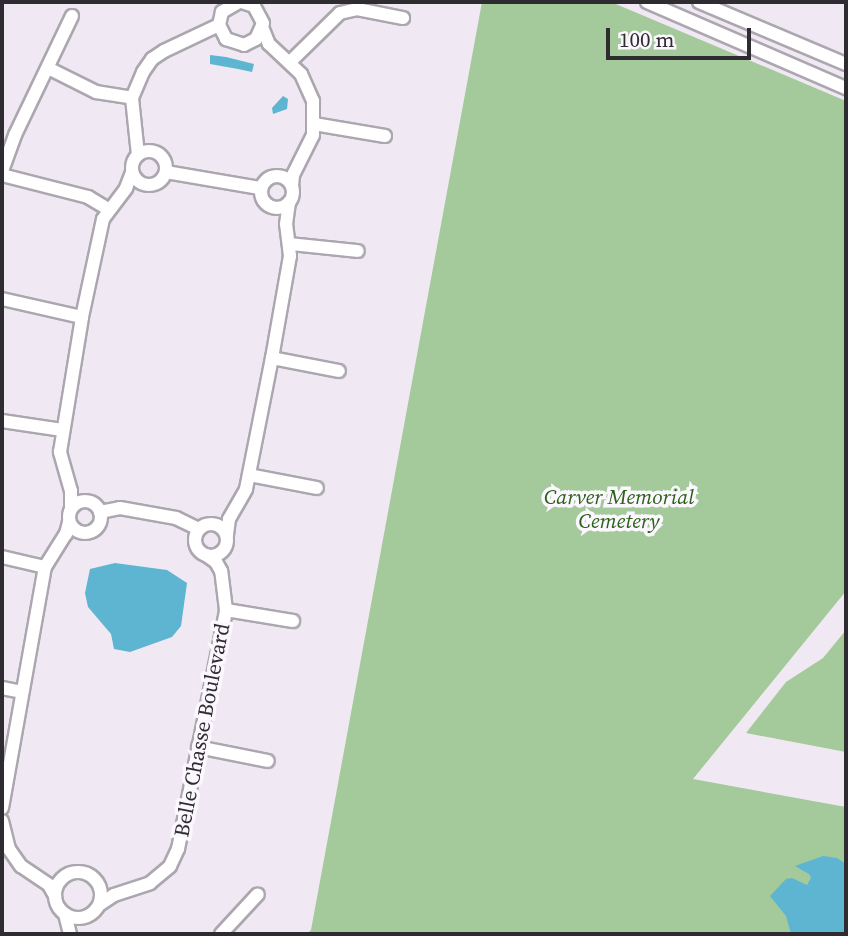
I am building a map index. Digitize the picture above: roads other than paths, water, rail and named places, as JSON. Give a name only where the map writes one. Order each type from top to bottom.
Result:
[{"type":"street","points":[[647,2],[846,88]]},
{"type":"street","points":[[699,2],[846,64]]},
{"type":"street","name":"Belle Chasse Boulevard","points":[[70,934],[82,918],[114,895],[150,883],[175,859],[182,836],[226,610],[221,571],[229,519],[241,500],[249,475],[272,358],[290,244],[286,224],[289,202],[297,167],[307,151],[314,124],[310,88],[290,62],[269,44],[262,27],[259,7],[234,3],[216,30],[231,43],[264,45],[277,52]]},
{"type":"street","points":[[290,62],[340,13],[357,9],[403,18]]},
{"type":"street","points":[[72,16],[15,135],[2,173],[88,197],[108,209]]},
{"type":"street","points":[[250,43],[262,27]]},
{"type":"street","points":[[2,808],[45,567],[62,540],[77,504],[60,452],[62,430],[100,230],[108,209],[126,188],[138,155],[132,98],[152,59],[180,42],[216,30]]},
{"type":"street","points":[[48,68],[96,92],[132,98]]},
{"type":"street","points":[[314,124],[385,136]]},
{"type":"street","points":[[137,139],[162,157],[166,172]]},
{"type":"street","points":[[138,155],[152,152]]},
{"type":"street","points":[[166,172],[260,188],[268,178],[280,176],[297,167]]},
{"type":"street","points":[[132,172],[142,184]]},
{"type":"street","points":[[126,188],[157,184],[166,172]]},
{"type":"street","points":[[280,176],[292,186]]},
{"type":"street","name":"Belle Chasse Boulevard","points":[[260,188],[264,202],[272,207],[286,224]]},
{"type":"street","points":[[272,207],[281,207],[289,202]]},
{"type":"street","points":[[290,244],[358,251]]},
{"type":"street","points":[[2,299],[82,317]]},
{"type":"street","points":[[272,358],[339,372]]},
{"type":"street","points":[[2,421],[62,430]]},
{"type":"street","points":[[249,475],[317,488]]},
{"type":"street","points":[[77,504],[95,505],[100,512]]},
{"type":"street","points":[[100,512],[120,508],[176,518],[199,529],[229,519]]},
{"type":"street","points":[[62,540],[70,534],[94,530],[100,512]]},
{"type":"street","points":[[69,522],[80,533]]},
{"type":"street","points":[[206,555],[219,554],[227,541],[222,527],[213,523]]},
{"type":"street","points":[[199,529],[195,544],[216,562],[221,571]]},
{"type":"street","points":[[2,557],[45,567]]},
{"type":"street","points":[[226,610],[293,621]]},
{"type":"street","points":[[2,688],[22,692]]},
{"type":"street","points":[[198,747],[268,761]]},
{"type":"street","name":"Belle Chasse Boulevard","points":[[2,821],[9,849],[21,866],[45,882],[65,914],[70,934]]},
{"type":"street","points":[[45,882],[62,879],[70,873],[86,872],[114,895]]},
{"type":"street","points":[[55,896],[62,879]]},
{"type":"street","points":[[99,905],[100,886]]},
{"type":"street","points":[[221,934],[258,894]]},
{"type":"street","points":[[65,914],[82,918]]},
{"type":"water","points":[[210,55],[254,64],[252,72],[210,64]]},
{"type":"water","points":[[283,96],[288,99],[287,109],[273,114],[272,108]]},
{"type":"water","points":[[115,563],[167,570],[187,583],[181,626],[172,637],[130,652],[114,649],[111,634],[88,607],[85,593],[90,569]]},
{"type":"water","points":[[823,856],[837,858],[846,864],[846,934],[791,934],[786,916],[770,896],[786,879],[792,878],[807,885],[811,878],[809,874],[795,866]]},
{"type":"park label","name":"Carver Memorial Cemetery","points":[[619,509]]}]
